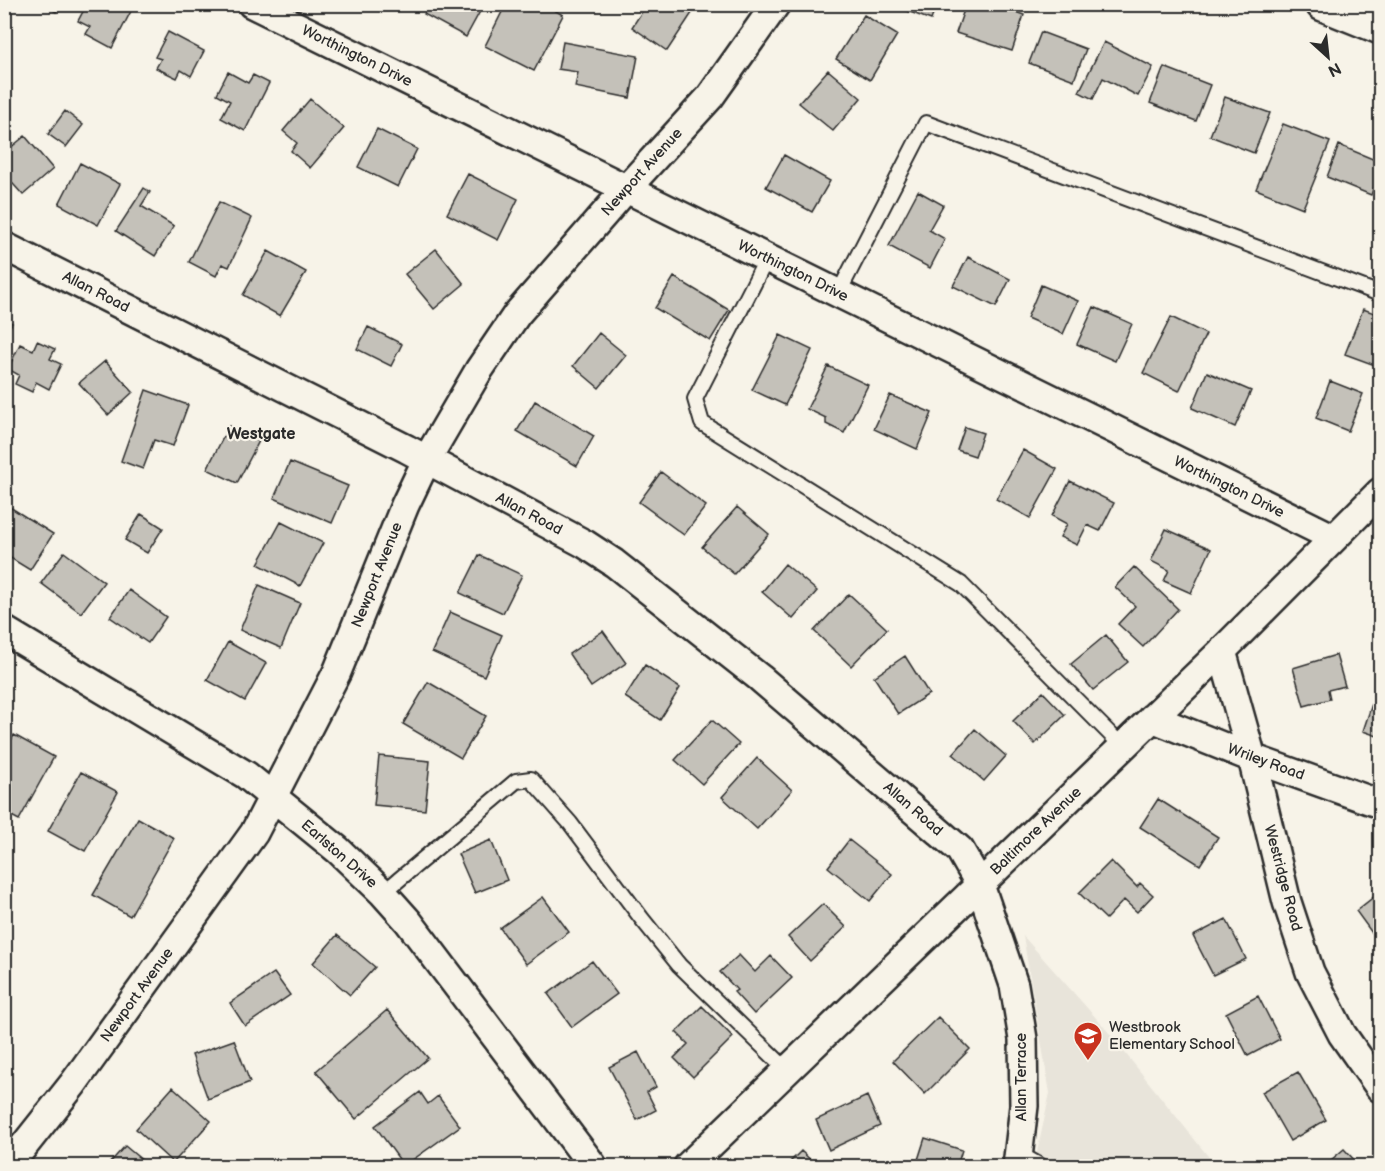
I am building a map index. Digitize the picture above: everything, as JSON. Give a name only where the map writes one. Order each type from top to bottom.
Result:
[{"type":"main road","points":[[1323,4],[1380,27]]},
{"type":"street","name":"Worthington Drive","points":[[252,4],[1334,538]]},
{"type":"street","name":"Newport Avenue","points":[[8,1167],[73,1084],[254,833],[337,672],[405,505],[427,459],[479,370],[517,314],[710,97],[776,4]]},
{"type":"street","name":"Allan Road","points":[[4,246],[427,459],[585,544],[623,570],[760,678],[960,849],[980,885]]},
{"type":"street","name":"Baltimore Avenue","points":[[688,1167],[1222,651],[1380,492]]},
{"type":"street","name":"Earlston Drive","points":[[4,630],[246,775],[338,850],[383,893],[408,921],[593,1167]]},
{"type":"street","name":"Westridge Road","points":[[1222,651],[1252,758],[1287,902],[1310,972],[1342,1034],[1380,1089]]},
{"type":"street","name":"Wriley Road","points":[[1152,718],[1252,758],[1380,804]]},
{"type":"street","name":"Allan Terrace","points":[[980,885],[1014,985],[1023,1039],[1024,1106],[1017,1160]]},
{"type":"lane","points":[[838,294],[926,123],[1380,294]]},
{"type":"lane","points":[[767,258],[695,399],[702,423],[961,584],[1123,747]]},
{"type":"lane","points":[[383,893],[516,781],[531,779],[570,823],[679,964],[787,1070]]},
{"type":"lane","points":[[1017,1160],[1041,1167]]},
{"type":"shaded area","name":"Westbrook Elementary School","points":[[1023,936],[1105,1028],[1216,1166],[1034,1166],[1050,1093]]},
{"type":"building","points":[[42,4],[60,4],[56,12]]},
{"type":"building","points":[[87,4],[100,4],[111,10],[114,4],[117,4],[131,11],[112,48],[86,34],[90,27],[78,21]]},
{"type":"building","points":[[429,4],[484,4],[466,37],[424,14]]},
{"type":"building","points":[[506,4],[544,4],[563,15],[534,71],[485,46]]},
{"type":"building","points":[[647,4],[698,4],[667,51],[632,27]]},
{"type":"building","points":[[889,4],[937,4],[931,20]]},
{"type":"building","points":[[966,4],[992,4],[1024,15],[1012,51],[956,33]]},
{"type":"building","points":[[864,15],[897,35],[870,80],[836,59]]},
{"type":"building","points":[[168,32],[204,51],[191,76],[181,70],[177,78],[156,68],[161,59],[155,57]]},
{"type":"building","points":[[1041,32],[1086,49],[1074,80],[1029,63]]},
{"type":"building","points":[[563,42],[638,56],[630,98],[575,87],[578,72],[558,69]]},
{"type":"building","points":[[1104,42],[1153,67],[1138,96],[1103,78],[1093,99],[1079,92]]},
{"type":"building","points":[[1164,67],[1210,85],[1196,121],[1150,103]]},
{"type":"building","points":[[828,70],[861,98],[833,131],[799,103]]},
{"type":"building","points":[[228,72],[248,83],[253,75],[269,83],[245,131],[221,118],[230,101],[217,94]]},
{"type":"building","points":[[1225,97],[1270,113],[1254,153],[1210,136]]},
{"type":"building","points":[[310,99],[344,128],[310,168],[291,151],[297,143],[283,131]]},
{"type":"building","points":[[65,111],[83,125],[66,147],[48,134]]},
{"type":"building","points":[[1283,124],[1330,142],[1303,208],[1256,189]]},
{"type":"building","points":[[377,129],[417,149],[398,187],[358,167]]},
{"type":"building","points":[[25,136],[53,169],[23,195],[4,174],[4,153]]},
{"type":"building","points":[[1339,145],[1380,162],[1380,172],[1371,195],[1327,177]]},
{"type":"building","points":[[784,155],[830,181],[812,212],[766,187]]},
{"type":"building","points":[[80,163],[120,184],[98,225],[59,204]]},
{"type":"building","points":[[468,174],[518,199],[498,240],[447,214]]},
{"type":"building","points":[[144,188],[150,192],[141,206],[174,226],[155,256],[116,231]]},
{"type":"building","points":[[918,191],[943,205],[929,230],[945,239],[930,268],[889,246]]},
{"type":"building","points":[[219,202],[252,218],[229,267],[222,264],[216,276],[189,262]]},
{"type":"building","points":[[1380,226],[1380,242],[1375,240]]},
{"type":"building","points":[[436,249],[464,284],[434,309],[405,274]]},
{"type":"building","points":[[268,251],[306,272],[280,316],[243,295]]},
{"type":"building","points":[[968,257],[1010,279],[996,307],[953,286]]},
{"type":"building","points":[[674,277],[729,310],[710,341],[655,308]]},
{"type":"building","points":[[1041,285],[1078,301],[1063,334],[1027,318]]},
{"type":"building","points":[[1094,307],[1132,324],[1115,361],[1077,344]]},
{"type":"building","points":[[1363,309],[1380,315],[1380,367],[1345,354]]},
{"type":"building","points":[[1171,317],[1206,334],[1179,391],[1143,373]]},
{"type":"building","points":[[4,318],[12,323],[4,337]]},
{"type":"building","points":[[368,327],[402,344],[391,366],[357,349]]},
{"type":"building","points":[[599,333],[626,355],[599,388],[573,366]]},
{"type":"building","points":[[780,335],[812,350],[785,405],[752,390]]},
{"type":"building","points":[[37,341],[55,349],[50,359],[61,364],[49,389],[36,382],[32,392],[15,384],[19,375],[8,369],[20,344],[33,350]]},
{"type":"building","points":[[105,361],[133,392],[108,415],[79,383]]},
{"type":"building","points":[[828,366],[868,385],[844,433],[826,424],[826,418],[807,409]]},
{"type":"building","points":[[1207,372],[1251,391],[1235,427],[1192,408]]},
{"type":"building","points":[[1330,381],[1363,394],[1348,431],[1316,418]]},
{"type":"building","points":[[146,390],[188,405],[173,446],[154,440],[143,469],[121,461]]},
{"type":"building","points":[[890,395],[932,413],[917,449],[874,429]]},
{"type":"building","points":[[535,401],[594,436],[577,466],[517,431]]},
{"type":"building","points":[[229,426],[259,441],[237,483],[207,469]]},
{"type":"building","points":[[965,427],[983,433],[975,456],[957,450]]},
{"type":"building","points":[[1023,450],[1057,469],[1030,518],[996,499]]},
{"type":"building","points":[[290,462],[348,486],[332,523],[274,498]]},
{"type":"building","points":[[661,472],[706,506],[684,535],[639,502]]},
{"type":"building","points":[[1070,481],[1114,503],[1100,531],[1087,525],[1077,545],[1060,537],[1067,524],[1052,516]]},
{"type":"building","points":[[8,506],[53,534],[30,570],[4,554],[4,512]]},
{"type":"building","points":[[737,507],[769,534],[734,574],[702,547]]},
{"type":"building","points":[[141,514],[163,528],[147,553],[125,540]]},
{"type":"building","points":[[281,522],[323,543],[300,586],[258,564]]},
{"type":"building","points":[[1166,529],[1211,549],[1191,593],[1164,581],[1169,570],[1151,561]]},
{"type":"building","points":[[64,552],[104,582],[81,613],[41,583]]},
{"type":"building","points":[[479,555],[522,575],[503,613],[460,593]]},
{"type":"building","points":[[785,564],[817,591],[793,619],[762,592]]},
{"type":"building","points":[[1134,567],[1178,609],[1143,647],[1118,624],[1135,606],[1115,587]]},
{"type":"building","points":[[259,585],[300,603],[281,648],[240,630]]},
{"type":"building","points":[[129,590],[166,617],[148,643],[110,617]]},
{"type":"building","points":[[849,594],[887,629],[851,666],[814,631]]},
{"type":"building","points":[[450,612],[502,635],[484,676],[432,652]]},
{"type":"building","points":[[603,631],[626,663],[591,687],[569,654]]},
{"type":"building","points":[[1106,635],[1128,662],[1093,690],[1071,664]]},
{"type":"building","points":[[228,642],[266,663],[245,701],[207,680]]},
{"type":"building","points":[[1336,655],[1345,686],[1328,690],[1330,699],[1304,706],[1293,668]]},
{"type":"building","points":[[905,656],[929,694],[898,714],[874,677]]},
{"type":"building","points":[[645,665],[680,688],[660,720],[625,697]]},
{"type":"building","points":[[1380,680],[1380,737],[1363,731]]},
{"type":"building","points":[[428,682],[486,716],[461,758],[403,724]]},
{"type":"building","points":[[1043,692],[1065,715],[1035,744],[1013,721]]},
{"type":"building","points":[[712,720],[739,744],[702,784],[675,760]]},
{"type":"building","points":[[975,729],[1006,756],[984,781],[953,754]]},
{"type":"building","points":[[14,735],[54,757],[19,820],[4,812],[4,752]]},
{"type":"building","points":[[379,756],[430,761],[425,810],[374,805]]},
{"type":"building","points":[[757,758],[792,790],[757,829],[722,797]]},
{"type":"building","points":[[81,772],[118,792],[85,851],[48,831]]},
{"type":"building","points":[[1158,799],[1218,837],[1200,865],[1140,827]]},
{"type":"building","points":[[138,818],[174,838],[130,916],[93,895]]},
{"type":"building","points":[[491,840],[507,880],[475,893],[458,854]]},
{"type":"building","points":[[849,840],[892,874],[870,901],[828,867]]},
{"type":"building","points":[[1111,861],[1137,887],[1140,883],[1153,895],[1137,912],[1124,900],[1106,919],[1079,893]]},
{"type":"building","points":[[1380,892],[1380,944],[1356,911]]},
{"type":"building","points":[[543,897],[569,932],[526,964],[500,928]]},
{"type":"building","points":[[823,904],[846,927],[810,961],[788,937]]},
{"type":"building","points":[[1226,919],[1246,959],[1213,975],[1193,936]]},
{"type":"building","points":[[337,935],[375,967],[350,995],[313,963]]},
{"type":"building","points":[[739,955],[755,972],[771,956],[792,978],[754,1014],[734,992],[737,990],[720,972]]},
{"type":"building","points":[[592,961],[617,994],[572,1027],[548,994]]},
{"type":"building","points":[[274,973],[290,995],[245,1026],[230,1003]]},
{"type":"building","points":[[1258,996],[1280,1039],[1248,1056],[1226,1013]]},
{"type":"building","points":[[702,1006],[733,1037],[693,1077],[674,1058],[688,1044],[676,1032]]},
{"type":"building","points":[[387,1010],[428,1058],[356,1119],[316,1071]]},
{"type":"building","points":[[938,1017],[970,1049],[925,1094],[893,1061]]},
{"type":"building","points":[[234,1040],[250,1082],[208,1099],[192,1055]]},
{"type":"building","points":[[638,1052],[656,1087],[647,1092],[656,1110],[637,1120],[609,1067]]},
{"type":"building","points":[[4,1065],[12,1071],[4,1080]]},
{"type":"building","points":[[1298,1072],[1326,1120],[1290,1141],[1262,1092]]},
{"type":"building","points":[[173,1087],[211,1121],[173,1163],[136,1129]]},
{"type":"building","points":[[420,1092],[428,1104],[438,1096],[460,1126],[404,1166],[375,1126]]},
{"type":"building","points":[[867,1096],[880,1126],[829,1150],[816,1120]]},
{"type":"building","points":[[925,1138],[962,1150],[957,1166],[916,1166]]},
{"type":"building","points":[[125,1146],[149,1166],[107,1166]]},
{"type":"building","points":[[1344,1149],[1360,1166],[1324,1166]]},
{"type":"building","points":[[801,1151],[817,1166],[786,1166]]},
{"type":"place","name":"Westbrook Elementary School","points":[[1088,1062]]},
{"type":"district","name":"Westgate","points":[[261,434]]}]
